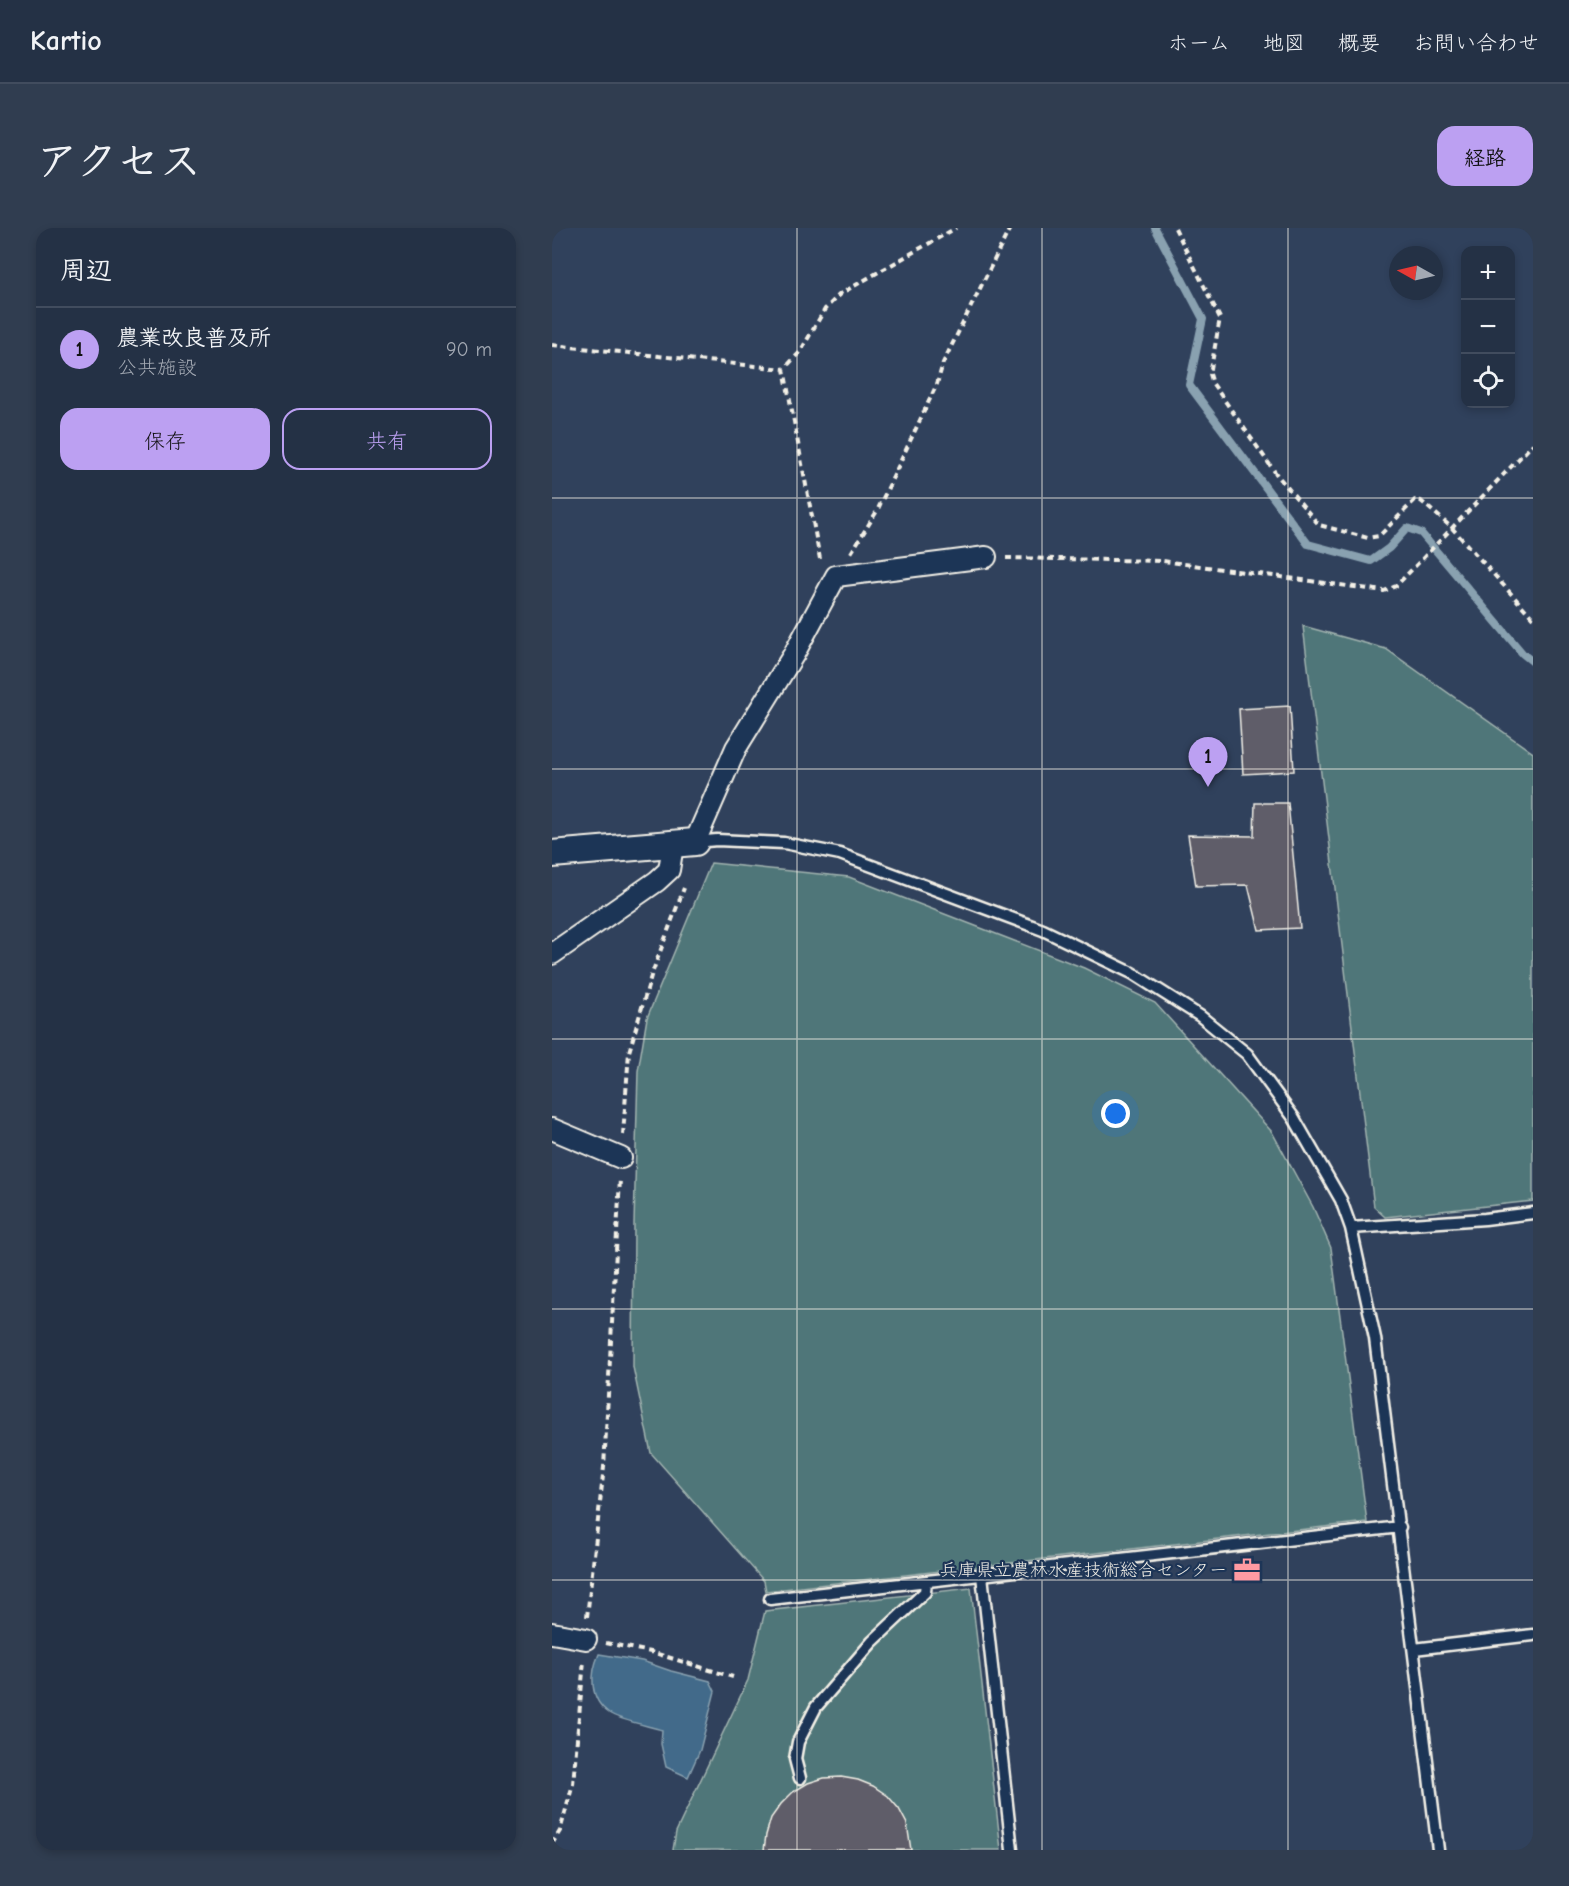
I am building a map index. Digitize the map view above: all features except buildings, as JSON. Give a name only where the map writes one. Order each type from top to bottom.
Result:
[{"type":"street","points":[[552,954],[657,881],[669,870],[736,748],[794,654],[836,576],[986,558]]},
{"type":"street","points":[[552,854],[684,844]]},
{"type":"street","points":[[552,1129],[621,1158]]},
{"type":"street","points":[[552,1632],[585,1639]]},
{"type":"lane","points":[[684,844],[717,840],[784,843],[840,854],[1043,930],[1132,973],[1200,1016],[1247,1054],[1294,1118],[1341,1200],[1352,1228],[1375,1338],[1438,1850]]},
{"type":"lane","points":[[1352,1228],[1485,1219],[1533,1213]]},
{"type":"lane","points":[[770,1599],[1400,1527]]},
{"type":"lane","points":[[981,1575],[1012,1850]]},
{"type":"lane","points":[[800,1778],[795,1759],[798,1742],[816,1707],[872,1642],[925,1592],[926,1582]]},
{"type":"lane","points":[[1414,1649],[1533,1635]]},
{"type":"path","points":[[784,369],[800,352],[825,309],[840,294],[956,228]]},
{"type":"path","points":[[784,369],[822,567],[836,576],[877,511],[937,384],[943,363],[1010,228]]},
{"type":"path","points":[[1175,228],[1220,318],[1210,374],[1213,384],[1278,475],[1319,525],[1368,538],[1379,536],[1415,500],[1421,501],[1451,527],[1533,618]]},
{"type":"path","points":[[552,345],[784,369]]},
{"type":"path","points":[[986,558],[1164,561],[1384,591],[1396,586],[1533,444]]},
{"type":"path","points":[[552,1844],[560,1831],[573,1784],[588,1591],[604,1467],[629,1052],[651,976],[686,883]]},
{"type":"path","points":[[585,1639],[651,1652],[733,1677]]},
{"type":"green space","points":[[1303,626],[1386,649],[1533,753],[1533,1201],[1385,1217],[1374,1207]]},
{"type":"green space","points":[[711,863],[849,877],[1084,968],[1155,1003],[1272,1132],[1313,1207],[1331,1248],[1367,1522],[766,1591],[764,1581],[651,1453],[633,1367],[638,1071],[647,1018]]},
{"type":"green space","points":[[971,1588],[1001,1850],[673,1850],[676,1832],[748,1680],[765,1611]]},
{"type":"water","points":[[599,1654],[642,1661],[710,1681],[715,1691],[700,1750],[688,1777],[666,1767],[661,1744],[662,1730],[620,1718],[602,1707],[593,1686],[594,1670]]},
{"type":"waterway","points":[[1155,228],[1203,319],[1189,385],[1308,544],[1371,561],[1389,548],[1407,528],[1421,533],[1523,654],[1533,662]]},
{"type":"place","name":"農業改良普及所","points":[[1208,787]]},
{"type":"place","name":"兵庫県立農林水産技術総合センター","points":[[1247,1570]]}]
